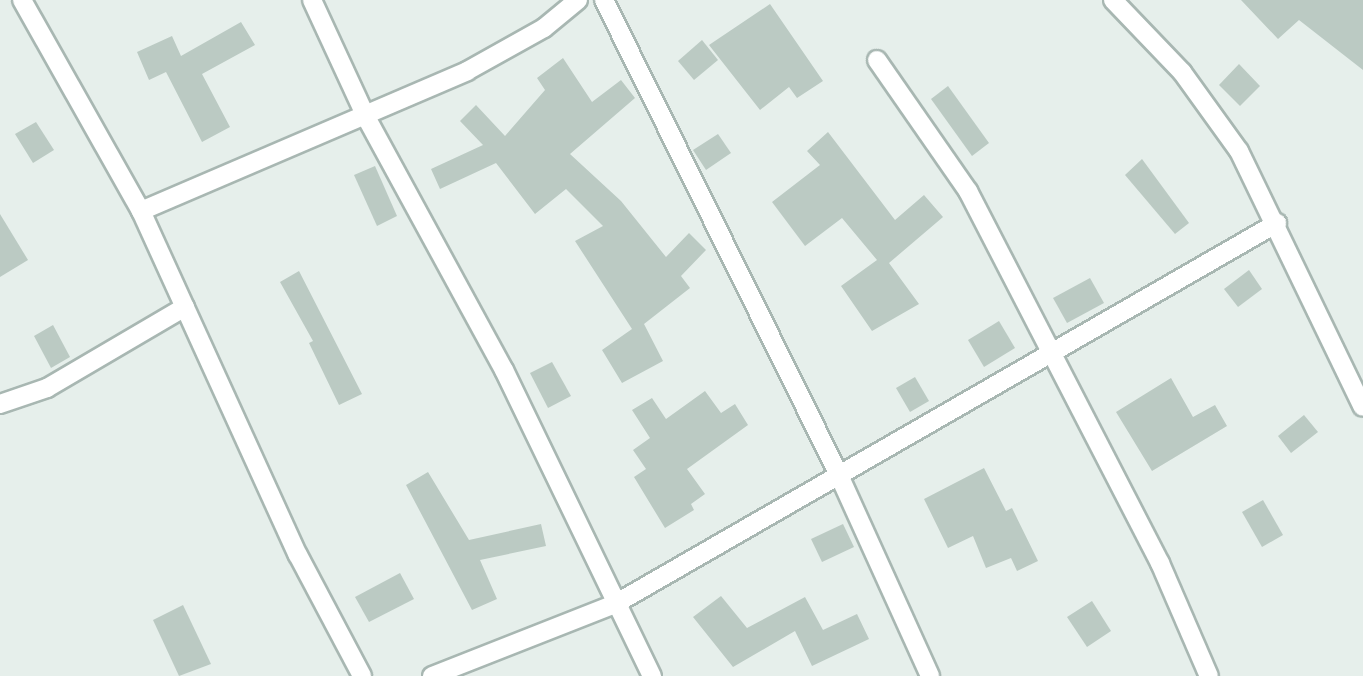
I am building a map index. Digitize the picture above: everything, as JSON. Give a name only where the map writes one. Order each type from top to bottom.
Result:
[{"type":"street","points":[[22,0],[141,211],[298,555],[362,676]]},
{"type":"street","points":[[312,0],[366,117],[504,370],[615,604],[652,676]]},
{"type":"street","points":[[141,211],[366,117],[467,70],[544,28],[578,0]]},
{"type":"street","points":[[604,0],[838,473],[930,676]]},
{"type":"street","points":[[1113,0],[1182,72],[1239,151],[1277,223],[1363,407]]},
{"type":"street","points":[[877,60],[968,191],[1160,563],[1209,676]]},
{"type":"street","points":[[432,676],[615,604],[838,473],[1052,357],[1277,223]]},
{"type":"street","points":[[0,404],[46,388],[185,307]]},
{"type":"building","points":[[1241,0],[1363,0],[1363,70],[1299,20],[1278,39]]},
{"type":"building","points":[[770,4],[823,81],[797,98],[789,87],[760,110],[709,45]]},
{"type":"building","points":[[241,22],[255,45],[202,74],[230,127],[202,142],[166,72],[149,80],[137,52],[172,36],[181,56]]},
{"type":"building","points":[[702,40],[718,60],[694,80],[678,61]]},
{"type":"building","points":[[563,58],[592,102],[621,80],[635,98],[570,154],[621,201],[666,257],[689,233],[706,250],[681,276],[690,288],[644,324],[663,361],[622,383],[602,350],[632,329],[575,241],[603,226],[566,189],[535,214],[496,163],[440,189],[431,169],[483,145],[460,121],[476,105],[505,136],[545,90],[537,78]]},
{"type":"building","points":[[1239,64],[1260,86],[1240,106],[1219,85]]},
{"type":"building","points":[[948,86],[989,143],[972,156],[931,99]]},
{"type":"building","points":[[36,122],[54,150],[33,163],[15,134]]},
{"type":"building","points":[[828,132],[895,220],[924,195],[943,217],[889,263],[919,304],[872,331],[841,286],[877,260],[842,218],[805,246],[772,202],[820,165],[807,151]]},
{"type":"building","points":[[718,134],[731,153],[706,170],[693,150]]},
{"type":"building","points":[[1142,159],[1189,223],[1175,234],[1125,175]]},
{"type":"building","points":[[375,166],[397,216],[377,226],[354,175]]},
{"type":"building","points":[[0,214],[28,260],[0,277]]},
{"type":"building","points":[[1249,270],[1262,289],[1238,307],[1224,289]]},
{"type":"building","points":[[299,271],[362,394],[339,405],[309,343],[313,341],[280,282]]},
{"type":"building","points":[[1090,278],[1104,303],[1067,323],[1053,298]]},
{"type":"building","points":[[999,321],[1015,348],[984,367],[968,340]]},
{"type":"building","points":[[53,325],[70,357],[51,368],[34,336]]},
{"type":"building","points":[[552,362],[571,396],[548,408],[530,373]]},
{"type":"building","points":[[915,377],[929,401],[910,412],[896,388]]},
{"type":"building","points":[[1171,378],[1193,417],[1215,405],[1227,426],[1152,471],[1116,412]]},
{"type":"building","points":[[705,391],[721,413],[735,404],[748,425],[687,469],[705,494],[691,504],[694,510],[665,528],[634,477],[646,469],[633,450],[650,438],[632,410],[652,398],[666,419]]},
{"type":"building","points":[[1304,415],[1318,432],[1291,453],[1278,436]]},
{"type":"building","points":[[984,468],[1006,511],[1012,508],[1038,561],[1017,571],[1011,558],[986,568],[973,536],[948,548],[924,499]]},
{"type":"building","points":[[428,472],[469,540],[541,524],[546,546],[480,560],[497,599],[472,610],[406,485]]},
{"type":"building","points":[[1263,500],[1283,535],[1262,547],[1242,512]]},
{"type":"building","points":[[843,524],[854,547],[822,562],[811,539]]},
{"type":"building","points":[[400,573],[414,599],[369,622],[355,597]]},
{"type":"building","points":[[721,596],[747,628],[805,597],[823,630],[857,614],[869,639],[812,666],[795,631],[733,667],[693,617]]},
{"type":"building","points":[[1092,601],[1111,631],[1087,647],[1067,617]]},
{"type":"building","points":[[183,605],[211,664],[179,676],[153,620]]}]
